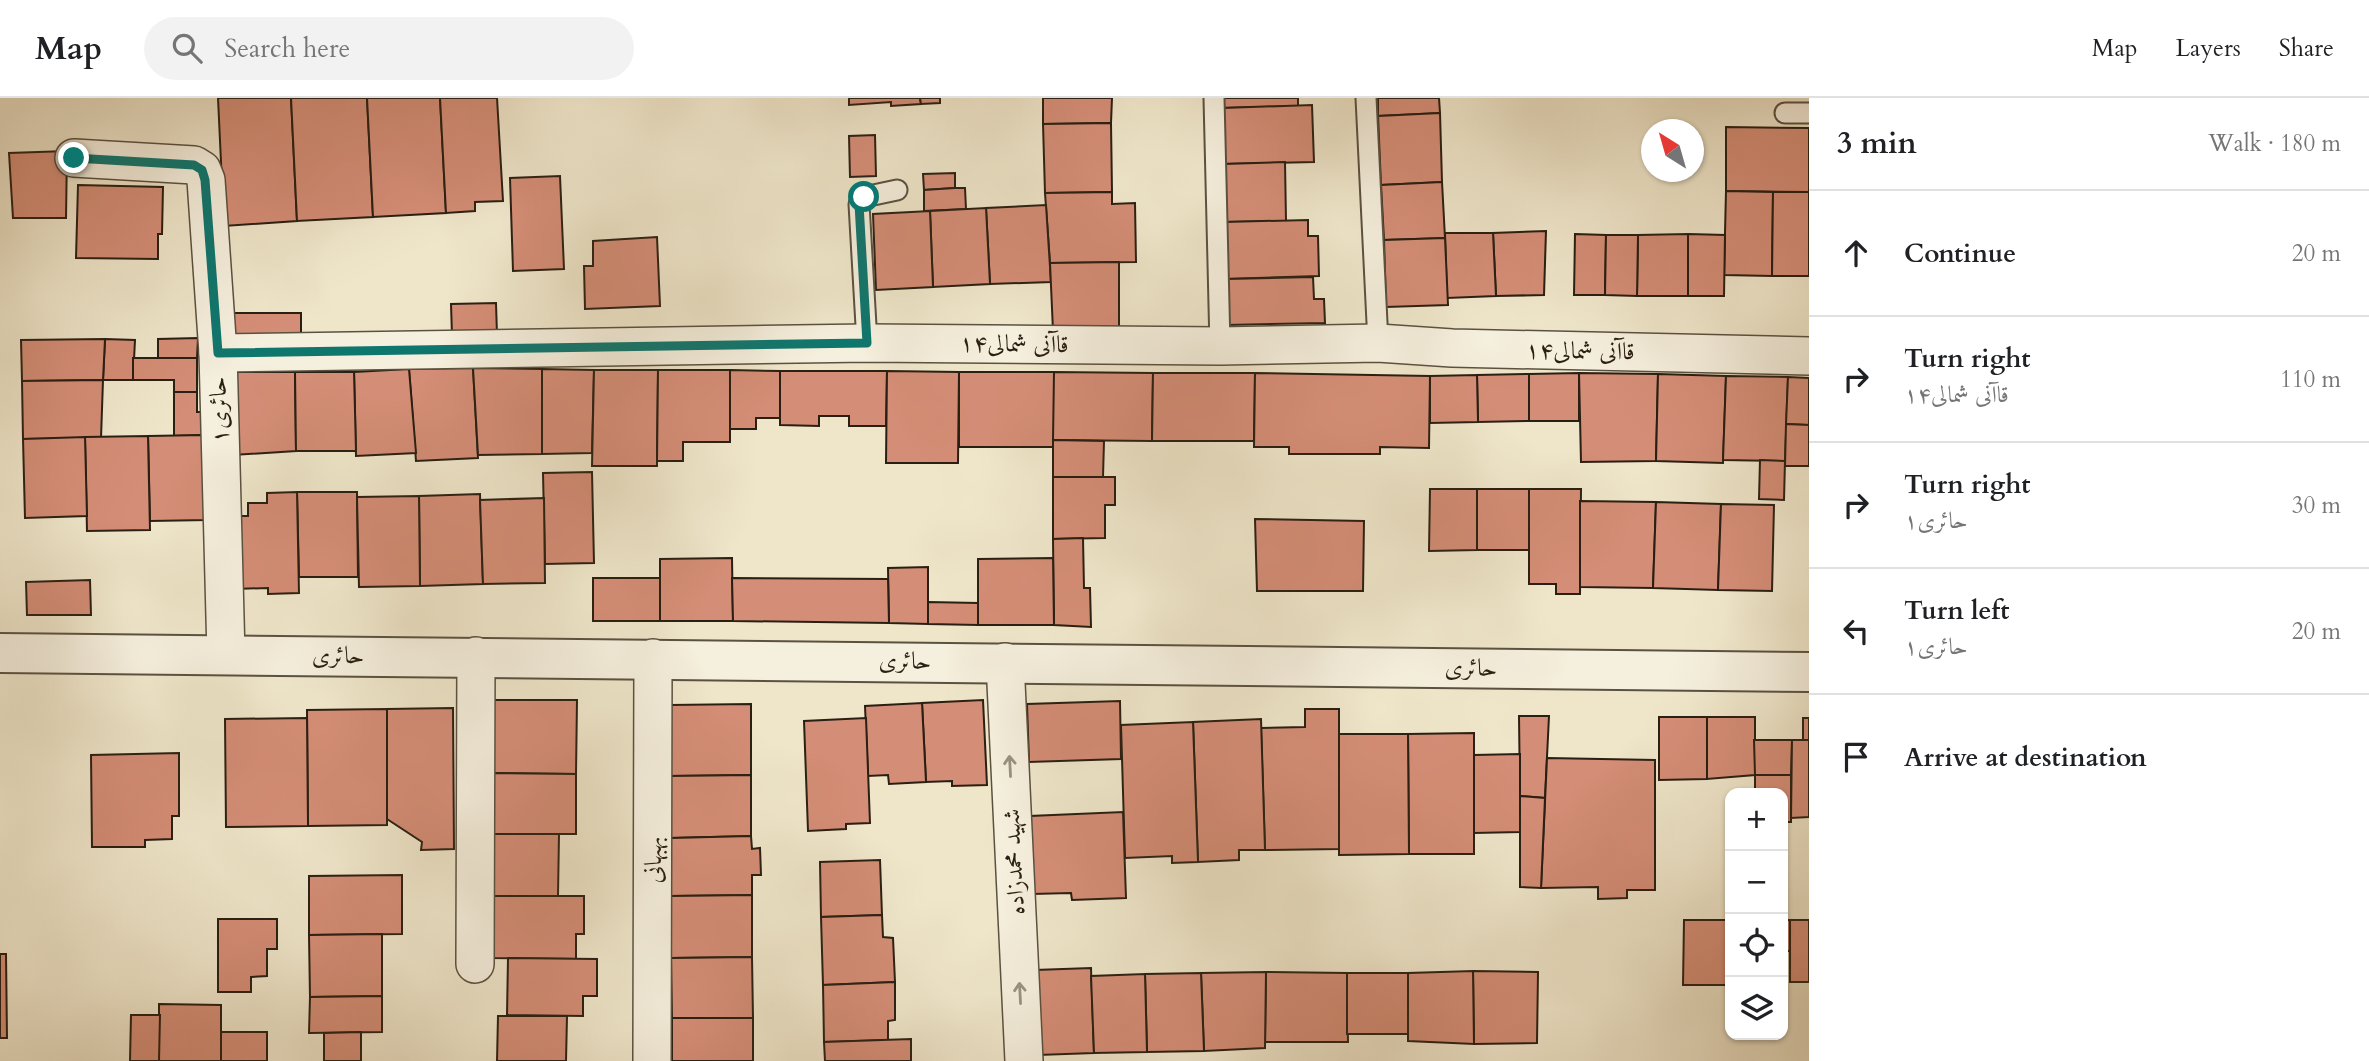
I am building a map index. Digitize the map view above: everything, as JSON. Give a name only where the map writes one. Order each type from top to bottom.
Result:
[{"type":"street","name":"حائری۱","points":[[74,158],[194,165],[202,170],[205,180],[218,353],[226,654]]},
{"type":"street","name":"قاآنی شمالی۱۴","points":[[218,353],[867,343],[1220,346],[1378,343],[1452,348],[1809,356]]},
{"type":"street","name":"حائری","points":[[0,653],[476,656],[1809,673]]},
{"type":"street","points":[[475,964],[476,656]]},
{"type":"street","name":"بهبهانی","points":[[652,1061],[653,658]]},
{"type":"street","name":"شهید محمدزاده","points":[[1005,662],[1024,1061]]},
{"type":"lane","points":[[1214,98],[1220,346]]},
{"type":"lane","points":[[1366,98],[1378,343]]},
{"type":"lane","points":[[1785,113],[1809,113]]},
{"type":"lane","points":[[867,343],[859,204],[864,197],[897,190]]},
{"type":"building","points":[[218,98],[291,98],[297,221],[224,226]]},
{"type":"building","points":[[291,98],[367,98],[373,217],[297,221]]},
{"type":"building","points":[[367,98],[440,98],[446,213],[373,217]]},
{"type":"building","points":[[440,98],[497,98],[503,201],[475,202],[475,211],[446,213]]},
{"type":"building","points":[[849,98],[920,98],[921,104],[891,106],[891,102],[849,105]]},
{"type":"building","points":[[920,98],[940,98],[940,103],[921,104]]},
{"type":"building","points":[[1043,98],[1112,98],[1111,123],[1043,124]]},
{"type":"building","points":[[1222,98],[1298,98],[1298,106],[1222,108]]},
{"type":"building","points":[[1378,98],[1439,98],[1440,113],[1378,116]]},
{"type":"building","points":[[1312,105],[1314,162],[1223,164],[1222,108]]},
{"type":"building","points":[[1440,113],[1442,182],[1381,185],[1378,116]]},
{"type":"building","points":[[1111,123],[1112,192],[1045,193],[1043,124]]},
{"type":"building","points":[[1726,127],[1809,128],[1809,192],[1726,191]]},
{"type":"building","points":[[875,135],[876,176],[850,177],[849,136]]},
{"type":"building","points":[[67,151],[66,218],[13,218],[9,153]]},
{"type":"building","points":[[1285,162],[1286,221],[1224,222],[1223,164]]},
{"type":"building","points":[[955,173],[955,188],[924,190],[923,174]]},
{"type":"building","points":[[560,176],[564,269],[513,271],[510,178]]},
{"type":"building","points":[[1442,182],[1445,238],[1384,240],[1381,185]]},
{"type":"building","points":[[78,185],[163,187],[162,234],[158,234],[158,259],[76,258]]},
{"type":"building","points":[[965,188],[966,209],[924,211],[924,190]]},
{"type":"building","points":[[1726,191],[1773,192],[1772,276],[1724,275]]},
{"type":"building","points":[[1112,192],[1112,204],[1135,203],[1136,262],[1050,263],[1045,193]]},
{"type":"building","points":[[1773,192],[1809,192],[1809,276],[1772,276]]},
{"type":"building","points":[[1046,205],[1051,282],[990,284],[986,208]]},
{"type":"building","points":[[986,208],[990,284],[933,287],[930,211]]},
{"type":"building","points":[[930,211],[933,287],[876,290],[873,214]]},
{"type":"building","points":[[1308,220],[1308,236],[1318,236],[1319,276],[1226,279],[1224,222]]},
{"type":"building","points":[[1546,231],[1544,295],[1496,296],[1493,233]]},
{"type":"building","points":[[1445,233],[1493,233],[1496,296],[1447,298]]},
{"type":"building","points":[[1575,234],[1606,235],[1605,295],[1574,295]]},
{"type":"building","points":[[1688,234],[1688,296],[1637,296],[1638,235]]},
{"type":"building","points":[[1688,234],[1725,235],[1724,296],[1688,296]]},
{"type":"building","points":[[1606,235],[1638,235],[1637,296],[1605,295]]},
{"type":"building","points":[[657,237],[660,306],[585,309],[584,266],[593,266],[593,241]]},
{"type":"building","points":[[1445,238],[1448,305],[1386,307],[1384,240]]},
{"type":"building","points":[[1119,262],[1119,332],[1053,331],[1050,263]]},
{"type":"building","points":[[1313,277],[1314,299],[1324,299],[1325,323],[1227,325],[1226,279]]},
{"type":"building","points":[[496,303],[497,335],[452,336],[451,304]]},
{"type":"building","points":[[230,313],[301,313],[301,334],[229,334]]},
{"type":"building","points":[[198,338],[197,358],[158,358],[158,339]]},
{"type":"building","points":[[105,339],[135,340],[133,380],[103,380]]},
{"type":"building","points":[[105,339],[103,380],[22,381],[21,340]]},
{"type":"building","points":[[133,358],[197,358],[197,392],[174,392],[174,380],[133,380]]},
{"type":"building","points":[[473,368],[478,458],[416,461],[409,369]]},
{"type":"building","points":[[473,368],[542,369],[542,454],[478,455]]},
{"type":"building","points":[[409,369],[416,453],[356,456],[354,372]]},
{"type":"building","points":[[542,369],[594,370],[592,453],[542,454]]},
{"type":"building","points":[[594,370],[658,370],[657,466],[592,466]]},
{"type":"building","points":[[658,370],[730,370],[730,442],[683,442],[683,461],[657,461]]},
{"type":"building","points":[[730,370],[780,371],[780,418],[756,418],[756,429],[730,429]]},
{"type":"building","points":[[780,371],[887,371],[886,426],[849,426],[849,416],[819,416],[819,426],[780,425]]},
{"type":"building","points":[[887,371],[959,372],[958,463],[886,463]]},
{"type":"building","points":[[230,372],[295,372],[296,451],[233,455]]},
{"type":"building","points":[[295,372],[354,372],[356,451],[296,451]]},
{"type":"building","points":[[959,372],[1054,372],[1054,447],[959,447]]},
{"type":"building","points":[[1054,372],[1153,373],[1152,441],[1053,440]]},
{"type":"building","points":[[1153,373],[1255,373],[1254,441],[1152,441]]},
{"type":"building","points":[[1255,373],[1430,376],[1429,448],[1380,447],[1380,454],[1289,454],[1289,447],[1254,447]]},
{"type":"building","points":[[1579,373],[1579,421],[1529,421],[1529,374]]},
{"type":"building","points":[[1579,373],[1658,374],[1656,461],[1581,462]]},
{"type":"building","points":[[1529,374],[1529,421],[1478,422],[1477,375]]},
{"type":"building","points":[[1658,374],[1726,376],[1723,463],[1656,461]]},
{"type":"building","points":[[1477,375],[1478,422],[1430,423],[1430,376]]},
{"type":"building","points":[[1726,376],[1788,377],[1785,461],[1723,460]]},
{"type":"building","points":[[1788,377],[1809,378],[1809,425],[1786,424]]},
{"type":"building","points":[[103,380],[101,438],[23,439],[22,381]]},
{"type":"building","points":[[174,392],[197,392],[197,412],[205,412],[205,435],[174,436]]},
{"type":"building","points":[[1786,424],[1809,425],[1809,466],[1785,466]]},
{"type":"building","points":[[205,435],[207,520],[150,521],[148,436]]},
{"type":"building","points":[[148,436],[150,530],[87,531],[85,437]]},
{"type":"building","points":[[85,437],[87,516],[25,518],[23,439]]},
{"type":"building","points":[[1053,440],[1104,441],[1103,477],[1053,477]]},
{"type":"building","points":[[1760,460],[1785,461],[1784,500],[1759,499]]},
{"type":"building","points":[[592,472],[594,563],[545,564],[543,473]]},
{"type":"building","points":[[1053,477],[1115,477],[1115,505],[1105,505],[1105,538],[1053,539]]},
{"type":"building","points":[[1430,489],[1477,489],[1477,550],[1429,551]]},
{"type":"building","points":[[1477,489],[1529,489],[1529,550],[1477,550]]},
{"type":"building","points":[[1529,489],[1581,489],[1580,594],[1556,594],[1556,584],[1529,584]]},
{"type":"building","points":[[297,492],[357,492],[358,577],[299,577]]},
{"type":"building","points":[[297,492],[299,593],[268,594],[268,588],[234,589],[232,516],[248,516],[248,503],[267,503],[267,493]]},
{"type":"building","points":[[480,494],[483,584],[420,586],[419,496]]},
{"type":"building","points":[[419,496],[420,586],[359,587],[357,497]]},
{"type":"building","points":[[544,498],[545,583],[483,584],[480,500]]},
{"type":"building","points":[[1580,501],[1656,502],[1653,588],[1580,587]]},
{"type":"building","points":[[1656,502],[1721,504],[1718,590],[1653,588]]},
{"type":"building","points":[[1721,504],[1774,505],[1772,591],[1718,590]]},
{"type":"building","points":[[1255,519],[1364,521],[1363,591],[1257,591]]},
{"type":"building","points":[[1083,538],[1084,588],[1090,588],[1091,627],[1054,625],[1053,539]]},
{"type":"building","points":[[732,558],[733,621],[660,621],[660,559]]},
{"type":"building","points":[[1053,558],[1054,625],[978,625],[978,559]]},
{"type":"building","points":[[928,567],[928,624],[889,623],[888,568]]},
{"type":"building","points":[[593,578],[660,578],[660,621],[593,621]]},
{"type":"building","points":[[732,578],[888,579],[889,623],[733,621]]},
{"type":"building","points":[[90,580],[91,615],[27,615],[26,582]]},
{"type":"building","points":[[928,602],[978,603],[978,625],[928,624]]},
{"type":"building","points":[[494,700],[577,700],[576,774],[493,773]]},
{"type":"building","points":[[983,700],[987,785],[952,786],[952,781],[926,782],[922,703]]},
{"type":"building","points":[[1120,701],[1121,759],[1029,762],[1027,704]]},
{"type":"building","points":[[922,703],[926,782],[889,784],[888,775],[868,776],[865,706]]},
{"type":"building","points":[[751,704],[751,775],[670,776],[670,705]]},
{"type":"building","points":[[453,708],[454,849],[421,850],[422,842],[387,819],[387,709]]},
{"type":"building","points":[[387,709],[387,825],[308,826],[307,710]]},
{"type":"building","points":[[1305,709],[1339,709],[1339,849],[1265,850],[1261,728],[1305,727]]},
{"type":"building","points":[[1519,716],[1549,716],[1545,798],[1520,796]]},
{"type":"building","points":[[1659,717],[1707,717],[1707,779],[1659,780]]},
{"type":"building","points":[[1707,717],[1755,717],[1755,775],[1707,779]]},
{"type":"building","points":[[307,718],[308,826],[226,827],[225,719]]},
{"type":"building","points":[[866,718],[870,823],[846,824],[846,829],[808,831],[804,721]]},
{"type":"building","points":[[1803,718],[1809,718],[1809,740],[1803,740]]},
{"type":"building","points":[[1261,719],[1265,850],[1239,850],[1239,860],[1198,862],[1193,722]]},
{"type":"building","points":[[1193,722],[1198,862],[1172,863],[1172,856],[1125,858],[1121,725]]},
{"type":"building","points":[[1474,733],[1474,854],[1409,854],[1408,734]]},
{"type":"building","points":[[1339,734],[1408,734],[1409,854],[1339,855]]},
{"type":"building","points":[[1754,740],[1792,740],[1791,775],[1755,775]]},
{"type":"building","points":[[1792,740],[1809,740],[1809,817],[1791,818]]},
{"type":"building","points":[[179,753],[179,816],[172,816],[172,839],[145,840],[145,847],[92,847],[91,755]]},
{"type":"building","points":[[1520,754],[1520,832],[1474,833],[1474,755]]},
{"type":"building","points":[[1547,758],[1655,760],[1655,890],[1627,890],[1627,898],[1598,899],[1598,887],[1541,888]]},
{"type":"building","points":[[493,773],[576,774],[576,834],[493,834]]},
{"type":"building","points":[[751,775],[751,836],[671,838],[670,776]]},
{"type":"building","points":[[1755,775],[1791,775],[1791,822],[1788,822],[1788,788],[1755,788]]},
{"type":"building","points":[[1520,796],[1545,798],[1541,888],[1520,887]]},
{"type":"building","points":[[1123,812],[1126,898],[1072,900],[1071,893],[1032,894],[1030,816]]},
{"type":"building","points":[[493,834],[559,834],[558,896],[492,896]]},
{"type":"building","points":[[751,836],[752,849],[760,848],[761,875],[752,875],[752,895],[671,896],[671,838]]},
{"type":"building","points":[[880,860],[882,915],[821,917],[820,862]]},
{"type":"building","points":[[402,875],[402,934],[309,935],[309,876]]},
{"type":"building","points":[[752,895],[752,957],[671,958],[671,896]]},
{"type":"building","points":[[492,896],[584,896],[584,934],[576,934],[576,959],[491,958]]},
{"type":"building","points":[[882,915],[883,937],[893,938],[895,982],[823,985],[821,917]]},
{"type":"building","points":[[218,919],[277,919],[277,949],[267,949],[267,976],[251,977],[251,992],[218,992]]},
{"type":"building","points":[[1684,920],[1725,920],[1725,985],[1683,985]]},
{"type":"building","points":[[1788,920],[1790,920],[1788,951]]},
{"type":"building","points":[[1790,920],[1809,920],[1809,982],[1790,982]]},
{"type":"building","points":[[382,934],[382,996],[310,997],[309,935]]},
{"type":"building","points":[[0,954],[6,954],[7,1038],[0,1038]]},
{"type":"building","points":[[752,957],[753,1018],[672,1018],[671,958]]},
{"type":"building","points":[[508,958],[597,959],[597,996],[583,996],[583,1016],[507,1015]]},
{"type":"building","points":[[1091,968],[1094,1053],[1038,1055],[1035,970]]},
{"type":"building","points":[[1473,971],[1538,972],[1537,1043],[1474,1044]]},
{"type":"building","points":[[1473,971],[1474,1044],[1408,1041],[1408,973]]},
{"type":"building","points":[[1266,972],[1347,973],[1348,1042],[1265,1042]]},
{"type":"building","points":[[1266,972],[1265,1048],[1204,1051],[1201,973]]},
{"type":"building","points":[[1201,973],[1204,1051],[1147,1052],[1145,974]]},
{"type":"building","points":[[1347,973],[1408,973],[1408,1034],[1347,1034]]},
{"type":"building","points":[[1145,974],[1147,1052],[1094,1053],[1091,976]]},
{"type":"building","points":[[895,982],[895,1020],[888,1021],[888,1040],[824,1042],[823,985]]},
{"type":"building","points":[[382,996],[382,1032],[309,1033],[310,997]]},
{"type":"building","points":[[159,1004],[221,1005],[221,1061],[159,1061]]},
{"type":"building","points":[[131,1015],[160,1015],[159,1061],[130,1061]]},
{"type":"building","points":[[498,1016],[567,1016],[566,1061],[497,1061]]},
{"type":"building","points":[[672,1018],[753,1018],[753,1061],[672,1061]]},
{"type":"building","points":[[221,1032],[267,1032],[267,1061],[221,1061]]},
{"type":"building","points":[[361,1032],[361,1061],[324,1061],[324,1033]]},
{"type":"building","points":[[911,1039],[911,1061],[825,1061],[824,1042]]},
{"type":"route","points":[[74,158],[194,165],[202,170],[205,180],[218,353],[867,343],[859,204],[864,197]]}]
